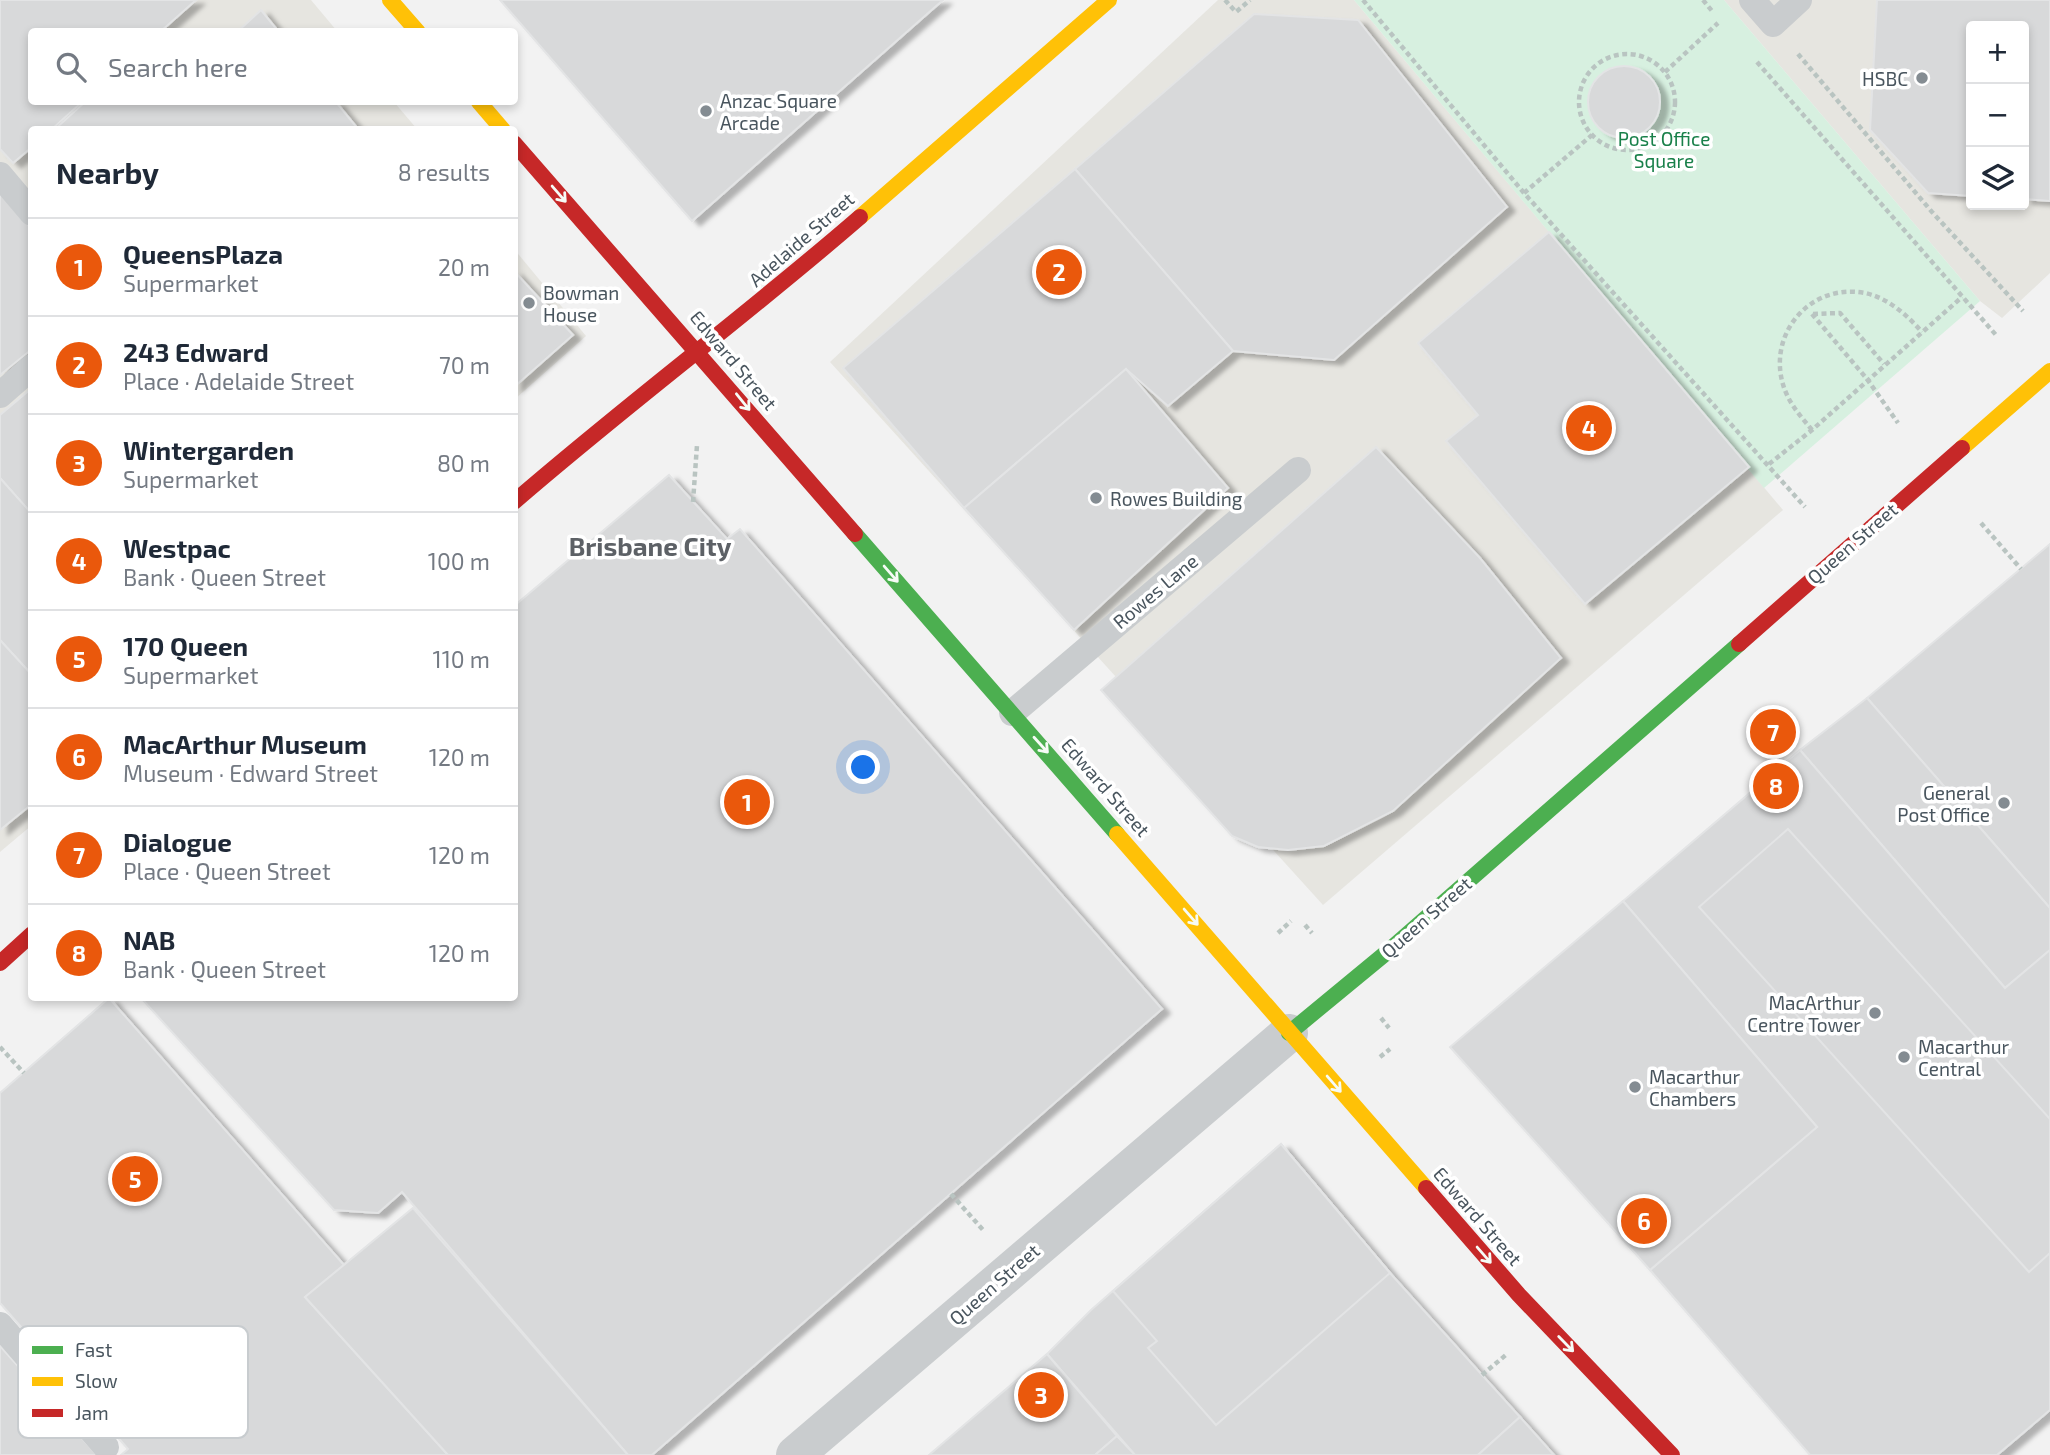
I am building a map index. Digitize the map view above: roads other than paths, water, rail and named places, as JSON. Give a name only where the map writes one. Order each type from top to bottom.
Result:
[{"type":"main road","points":[[390,0],[414,28]]},
{"type":"main road","name":"Adelaide Street","points":[[518,499],[618,412],[774,291],[1109,0]]},
{"type":"main road","points":[[482,105],[500,126]]},
{"type":"main road","name":"Edward Street","points":[[518,148],[625,270],[700,349],[773,439],[1519,1295],[1672,1455]]},
{"type":"main road","name":"Queen Street","points":[[1289,1033],[1385,953],[2050,371]]},
{"type":"main road","points":[[0,963],[28,938]]},
{"type":"street","name":"Queen Street","points":[[795,1455],[1216,1092],[1289,1033]]},
{"type":"lane","points":[[1752,0],[1773,24],[1799,0]]},
{"type":"lane","points":[[0,175],[28,208]]},
{"type":"lane","points":[[0,395],[28,370]]},
{"type":"lane","name":"Rowes Lane","points":[[1012,713],[1298,470]]},
{"type":"lane","points":[[0,1325],[18,1346]]},
{"type":"lane","points":[[98,1438],[106,1447]]},
{"type":"place","name":"HSBC","points":[[1922,78]]},
{"type":"place","name":"Anzac Square Arcade","points":[[706,111]]},
{"type":"place","name":"243 Edward","points":[[1059,272]]},
{"type":"place","name":"Bowman House","points":[[529,303]]},
{"type":"place","name":"Westpac","points":[[1589,428]]},
{"type":"place","name":"Rowes Building","points":[[1096,498]]},
{"type":"place","name":"Dialogue","points":[[1773,732]]},
{"type":"place","name":"NAB","points":[[1776,786]]},
{"type":"place","name":"QueensPlaza","points":[[747,802]]},
{"type":"place","name":"General Post Office","points":[[2004,803]]},
{"type":"place","name":"MacArthur Centre Tower","points":[[1875,1013]]},
{"type":"place","name":"Macarthur Central","points":[[1904,1057]]},
{"type":"place","name":"Macarthur Chambers","points":[[1635,1087]]},
{"type":"place","name":"170 Queen","points":[[135,1179]]},
{"type":"place","name":"MacArthur Museum","points":[[1644,1221]]},
{"type":"place","name":"Wintergarden","points":[[1041,1395]]},
{"type":"district","name":"Brisbane City","points":[[650,545]]},
{"type":"park label","name":"Post Office Square","points":[[1664,149]]}]
